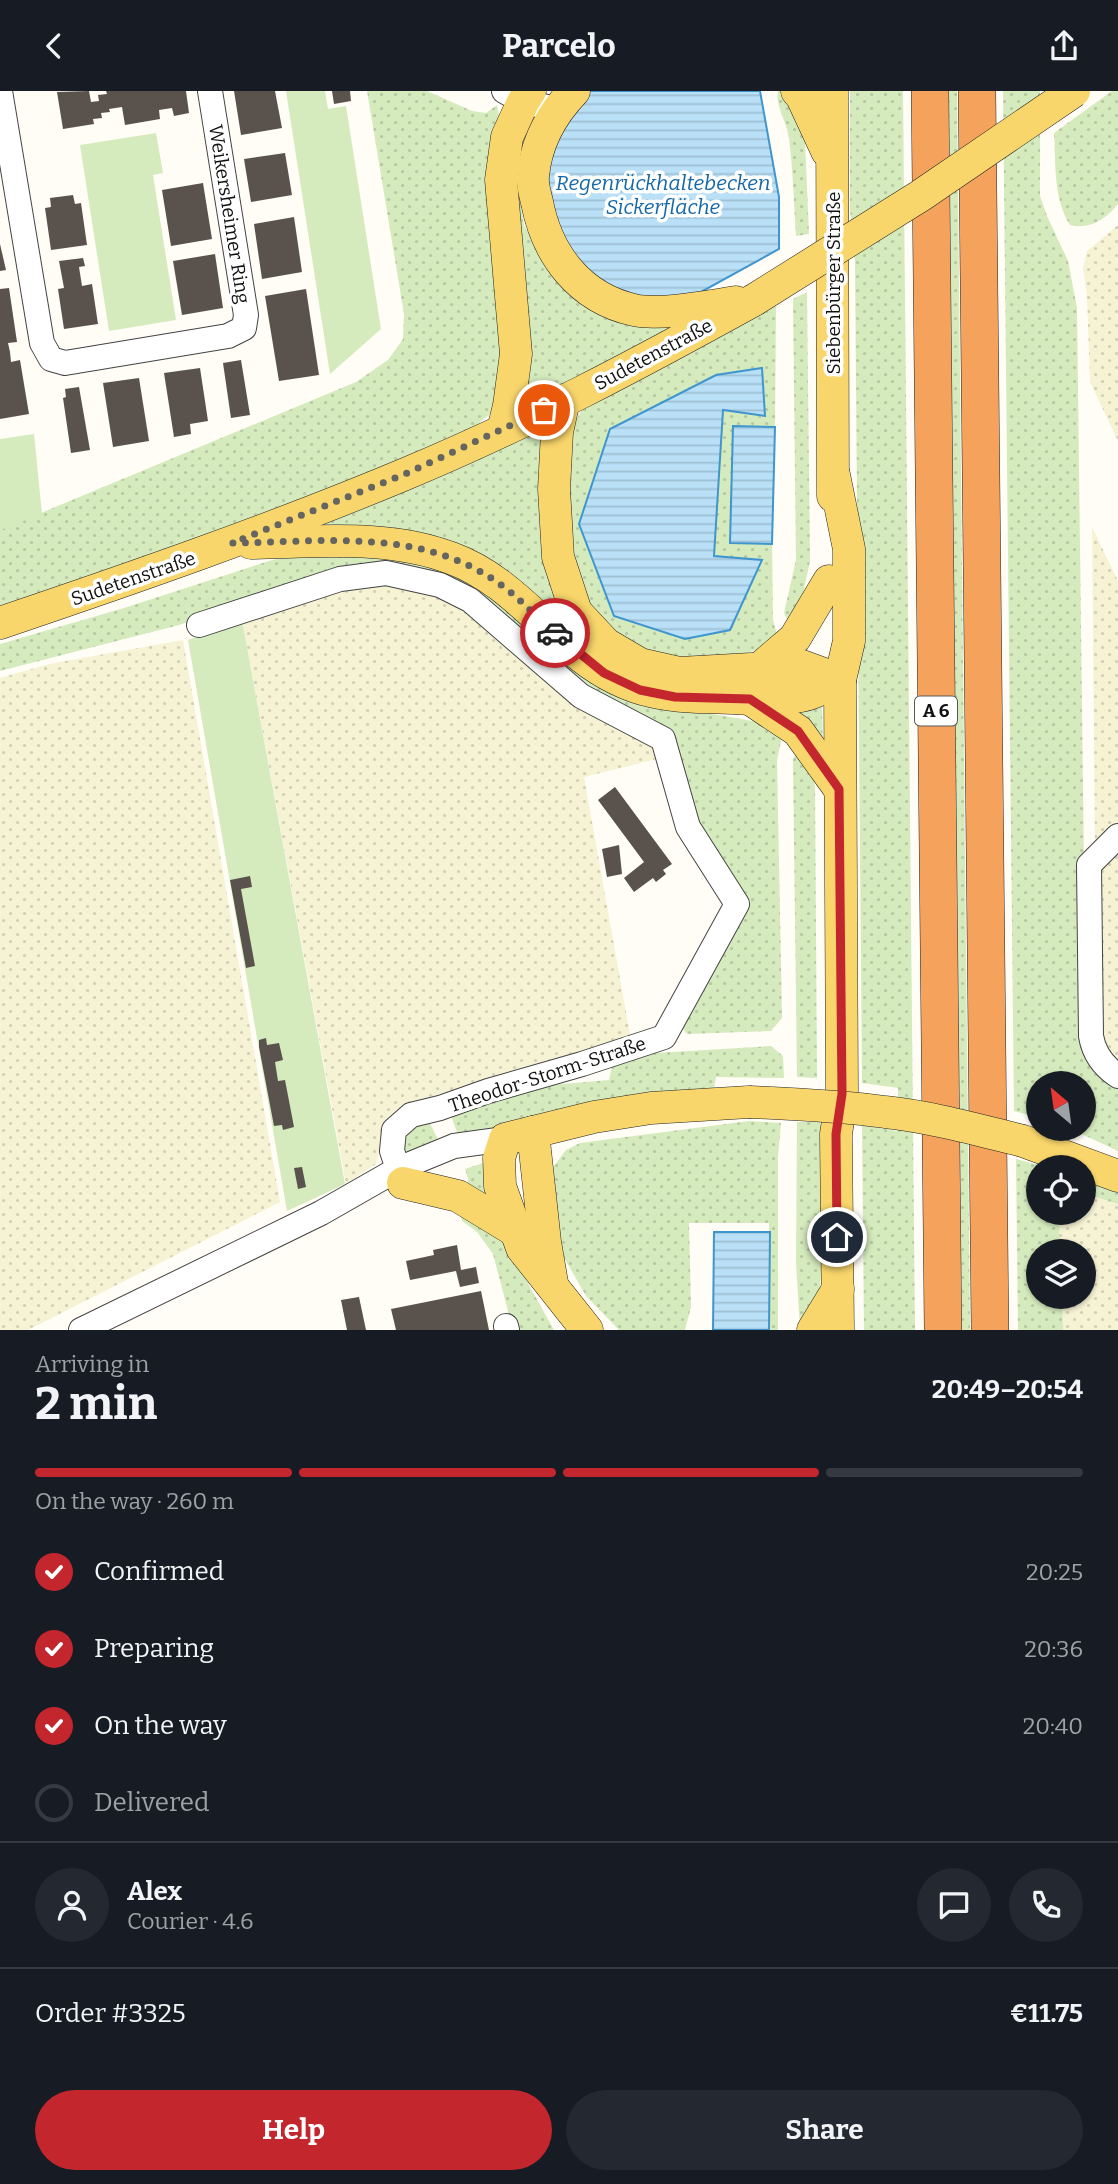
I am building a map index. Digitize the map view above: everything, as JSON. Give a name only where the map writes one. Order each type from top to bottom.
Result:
[{"type":"highway","name":"A 6","points":[[930,91],[943,1330]]},
{"type":"highway","name":"A 6","points":[[976,91],[990,1330]]},
{"type":"main road","points":[[797,91],[832,161]]},
{"type":"main road","name":"Siebenbürger Straße","points":[[832,91],[834,475],[829,580],[830,643],[840,680]]},
{"type":"main road","name":"Sudetenstraße","points":[[0,623],[232,543],[405,474],[565,400],[754,300],[920,196],[1074,91]]},
{"type":"main road","points":[[539,96],[540,140],[533,178],[541,225],[562,265],[595,295],[636,311],[687,309],[754,300]]},
{"type":"main road","points":[[503,430],[516,354],[501,180],[507,137],[539,96]]},
{"type":"main road","points":[[565,400],[556,432],[554,489],[558,558],[576,612],[606,645],[640,664],[680,673],[802,666],[840,680]]},
{"type":"main road","name":"Siebenbürger Straße","points":[[834,475],[849,549],[849,641],[840,680],[842,1094],[836,1134],[838,1330]]},
{"type":"main road","points":[[232,543],[369,541],[412,545],[454,558],[495,580],[604,673],[640,690],[675,697],[750,699],[803,696],[840,680]]},
{"type":"main road","points":[[759,669],[795,638],[829,580]]},
{"type":"main road","points":[[750,699],[798,731],[839,789]]},
{"type":"main road","name":"Siebenbürger Straße","points":[[842,1094],[850,1134],[857,1233],[859,1330]]},
{"type":"main road","points":[[587,1330],[522,1248],[514,1230],[500,1187],[499,1158],[519,1135],[594,1117],[651,1108],[750,1102],[819,1105],[888,1112],[956,1124],[1029,1143],[1118,1176]]},
{"type":"main road","points":[[519,1135],[545,1242],[552,1288]]},
{"type":"main road","points":[[400,1176],[458,1196],[514,1230]]},
{"type":"main road","points":[[813,1330],[838,1289]]},
{"type":"street","name":"Weikersheimer Ring","points":[[1,91],[42,343],[51,359],[65,363],[228,336],[244,328],[246,315],[210,91]]},
{"type":"street","name":"Theodor-Storm-Straße","points":[[199,625],[340,579],[386,573],[440,585],[470,600],[580,696],[663,739],[688,827],[737,904],[664,1037],[411,1115],[394,1130],[392,1151],[400,1176]]},
{"type":"street","points":[[1118,836],[1089,865],[1089,878],[1091,1036],[1094,1050],[1108,1069],[1118,1076]]},
{"type":"street","points":[[81,1330],[115,1323],[321,1213],[357,1202],[400,1176],[457,1162],[519,1135]]},
{"type":"shaded area","points":[[1118,225],[1118,441],[1090,382],[1087,296],[1083,268],[1087,251]]},
{"type":"shaded area","points":[[1092,527],[1118,581],[1118,829],[1095,846]]},
{"type":"shaded area","points":[[338,583],[411,583],[467,604],[653,743],[657,759],[584,777],[631,1040],[422,1099],[396,1113],[385,1130],[376,1164],[346,1184],[242,620]]},
{"type":"shaded area","points":[[183,640],[280,1202],[28,1330],[0,1330],[0,678],[49,664]]},
{"type":"shaded area","points":[[1118,845],[1118,1083],[1086,1028],[1098,866]]},
{"type":"shaded area","points":[[1096,1197],[1118,1204],[1118,1330],[1063,1330],[1062,1309],[1096,1309],[1096,1239],[1060,1239],[1059,1225],[1096,1225]]},
{"type":"green space","points":[[286,91],[325,91],[328,109],[346,106],[381,329],[330,374]]},
{"type":"green space","points":[[367,91],[427,91],[472,111],[486,113],[497,105],[506,358],[499,402],[489,415],[468,432],[255,522],[0,609],[0,530],[356,382],[388,360],[403,339],[404,314]]},
{"type":"green space","points":[[778,91],[787,91],[805,141],[809,234],[796,236],[789,138],[778,102]]},
{"type":"green space","points":[[850,91],[903,91],[915,1330],[864,1330],[862,1125],[897,1131],[898,1088],[862,1083],[855,263],[850,210]]},
{"type":"green space","points":[[949,91],[957,91],[970,1330],[962,1330]]},
{"type":"green space","points":[[1003,91],[1040,91],[1040,196],[1068,261],[1077,308],[1086,1028],[1118,1083],[1118,1151],[1096,1141],[1096,1071],[1026,1071],[1026,1114],[1014,1111]]},
{"type":"green space","points":[[1112,91],[1118,91],[1118,204],[1091,225],[1070,225],[1058,192],[1054,133]]},
{"type":"green space","points":[[527,122],[529,125],[522,151],[519,189],[524,225],[543,259],[673,320],[671,328],[523,405],[510,191]]},
{"type":"green space","points":[[156,133],[163,173],[153,175],[176,320],[109,331],[80,145]]},
{"type":"green space","points":[[807,292],[810,561],[800,608],[789,623],[784,613],[796,560],[793,299]]},
{"type":"green space","points":[[776,304],[775,427],[733,426],[730,542],[772,544],[773,620],[777,635],[762,648],[725,660],[660,661],[599,624],[566,560],[566,440],[585,404]]},
{"type":"green space","points":[[548,423],[546,544],[619,672],[503,569],[302,532]]},
{"type":"green space","points":[[34,434],[42,514],[0,530],[0,439]]},
{"type":"green space","points":[[364,550],[455,569],[647,702],[763,723],[783,732],[777,760],[782,1018],[771,1031],[687,1034],[679,1024],[736,910],[702,837],[672,735],[590,695],[486,608],[334,572],[179,625],[0,671],[0,644],[296,554]]},
{"type":"green space","points":[[242,620],[345,1184],[287,1211],[188,640]]},
{"type":"green space","points":[[770,703],[822,703],[823,750]]},
{"type":"green space","points":[[798,747],[812,768],[815,786],[817,1078],[797,1077],[793,760]]},
{"type":"green space","points":[[771,1046],[783,1056],[784,1078],[716,1077],[713,1094],[649,1094],[547,1112],[459,1137],[452,1119],[457,1110],[527,1087],[609,1080],[613,1062],[656,1053]]},
{"type":"green space","points":[[749,1121],[781,1123],[778,1157],[778,1330],[769,1330],[769,1223],[689,1223],[691,1307],[685,1330],[619,1330],[586,1296],[562,1254],[551,1170],[566,1150],[580,1143]]},
{"type":"green space","points":[[429,1122],[439,1141],[412,1153],[405,1151],[401,1145],[409,1128]]},
{"type":"green space","points":[[797,1122],[820,1122],[822,1254],[820,1290],[800,1328],[796,1263]]},
{"type":"green space","points":[[1016,1159],[1026,1162],[1026,1225],[1059,1225],[1060,1239],[1026,1239],[1026,1309],[1062,1309],[1063,1330],[1018,1330]]},
{"type":"green space","points":[[483,1163],[494,1201],[467,1191],[468,1178],[465,1169]]},
{"type":"green space","points":[[1096,1178],[1118,1187],[1118,1204],[1096,1197]]},
{"type":"green space","points":[[460,1214],[505,1242],[554,1330],[513,1330],[493,1254],[477,1232],[462,1221]]},
{"type":"water","name":"Regenrückhaltebecken Sickerfläche","points":[[588,91],[760,91],[779,197],[779,249],[701,292],[664,301],[617,292],[579,267],[555,228],[548,194],[549,152]]},
{"type":"water","points":[[762,368],[765,416],[723,410],[714,556],[762,560],[730,630],[685,639],[614,616],[579,524],[610,429],[716,375]]},
{"type":"water","points":[[733,426],[775,427],[772,544],[730,543]]},
{"type":"water","points":[[714,1232],[770,1232],[769,1330],[713,1330]]},
{"type":"building","points":[[89,91],[91,102],[99,101],[98,95],[107,94],[106,91],[186,91],[189,113],[174,116],[172,108],[159,110],[160,119],[125,125],[122,107],[101,113],[102,118],[93,119],[94,124],[63,129],[57,92]]},
{"type":"building","points":[[234,91],[275,91],[282,128],[241,135]]},
{"type":"building","points":[[332,91],[350,91],[351,101],[334,104]]},
{"type":"building","points":[[285,153],[292,195],[251,202],[244,159]]},
{"type":"building","points":[[203,183],[212,239],[171,246],[162,190]]},
{"type":"building","points":[[73,195],[75,204],[81,203],[87,245],[51,250],[45,208],[51,207],[50,198]]},
{"type":"building","points":[[294,217],[302,272],[262,279],[254,224]]},
{"type":"building","points":[[0,244],[6,270],[0,271]]},
{"type":"building","points":[[215,254],[223,308],[182,315],[173,261]]},
{"type":"building","points":[[83,258],[85,266],[79,267],[82,286],[92,284],[98,324],[64,329],[58,289],[64,288],[59,261]]},
{"type":"building","points":[[9,288],[17,342],[8,343],[11,362],[20,360],[29,414],[0,419],[0,289]]},
{"type":"building","points":[[306,289],[319,375],[279,381],[265,296]]},
{"type":"building","points":[[241,360],[250,415],[231,418],[223,363]]},
{"type":"building","points":[[200,368],[208,421],[190,424],[191,434],[174,437],[164,373]]},
{"type":"building","points":[[139,378],[149,441],[113,447],[103,383]]},
{"type":"building","points":[[79,387],[90,450],[71,453],[63,398],[66,397],[65,389]]},
{"type":"building","points":[[615,787],[672,864],[663,870],[666,874],[656,882],[653,878],[634,892],[624,878],[644,862],[598,800]]},
{"type":"building","points":[[619,845],[622,874],[607,877],[602,849]]},
{"type":"building","points":[[250,876],[252,887],[241,889],[255,966],[246,968],[230,880]]},
{"type":"building","points":[[266,1038],[267,1045],[279,1043],[283,1060],[275,1062],[278,1081],[285,1080],[294,1127],[283,1130],[282,1125],[274,1126],[259,1047],[259,1040]]},
{"type":"building","points":[[302,1167],[306,1187],[298,1189],[294,1168]]},
{"type":"building","points":[[457,1245],[461,1270],[476,1267],[479,1283],[460,1287],[456,1271],[410,1280],[406,1261],[434,1255],[433,1250]]},
{"type":"building","points":[[481,1291],[489,1330],[396,1330],[391,1309]]},
{"type":"building","points":[[359,1297],[366,1330],[347,1330],[341,1300]]},
{"type":"way so far","points":[[544,410],[405,474],[232,543],[369,541],[412,545],[454,558],[495,580],[555,633]]},
{"type":"route","points":[[555,633],[604,673],[640,690],[675,697],[750,699],[798,731],[839,789],[842,1094],[836,1134],[837,1237]]}]
